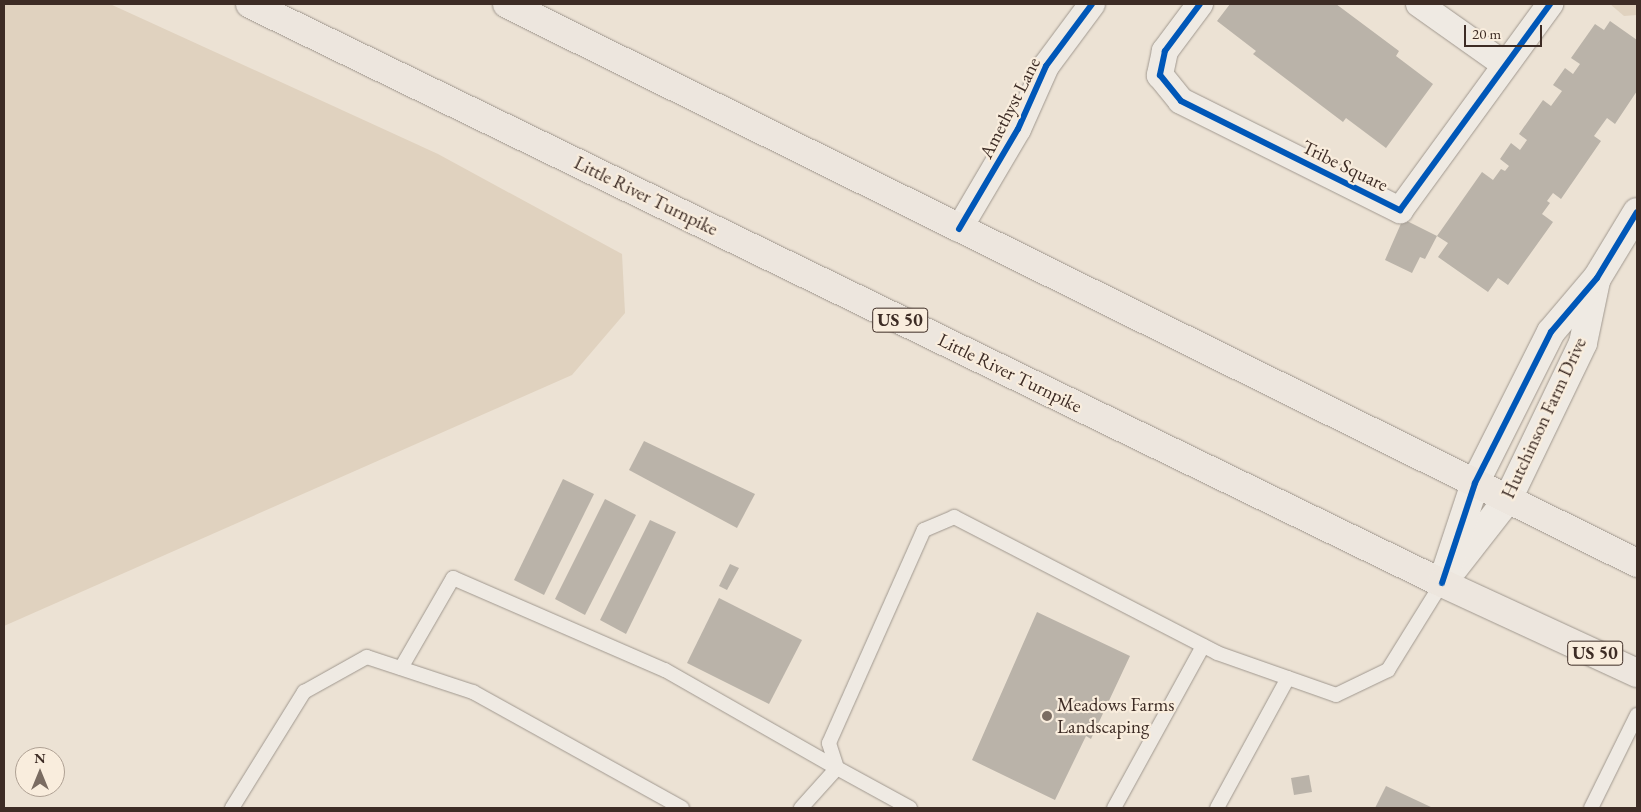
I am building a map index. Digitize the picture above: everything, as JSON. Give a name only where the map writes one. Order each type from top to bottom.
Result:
[{"type":"highway","name":"Little River Turnpike","points":[[250,4],[1442,583],[1637,673]]},
{"type":"highway","points":[[508,4],[1637,563]]},
{"type":"street","name":"Amethyst Lane","points":[[960,229],[1018,129],[1046,66],[1092,4]]},
{"type":"street","name":"Tribe Square","points":[[1200,4],[1165,51],[1163,59],[1160,75],[1181,101],[1400,210],[1550,4]]},
{"type":"street","points":[[1420,4],[1505,66]]},
{"type":"street","name":"Hutchinson Farm Drive","points":[[1442,583],[1475,483],[1551,332],[1597,278],[1637,212]]},
{"type":"street","name":"Hutchinson Farm Drive","points":[[1442,583],[1508,499],[1583,343],[1597,278]]},
{"type":"lane","points":[[837,768],[829,743],[924,530],[954,517],[1202,646],[1336,695],[1388,670],[1442,583]]},
{"type":"lane","points":[[401,668],[453,578],[665,670],[910,808]]},
{"type":"lane","points":[[1114,808],[1202,646]]},
{"type":"lane","points":[[232,808],[304,692],[367,657],[473,692],[682,808]]},
{"type":"lane","points":[[1217,808],[1288,678]]},
{"type":"lane","points":[[1591,808],[1637,715]]},
{"type":"lane","points":[[800,808],[837,768]]},
{"type":"shaded area","points":[[4,4],[110,4],[438,154],[622,254],[625,313],[572,375],[4,626]]},
{"type":"shaded area","points":[[1610,4],[1637,4],[1637,15],[1624,16]]},
{"type":"building","points":[[1230,4],[1336,4],[1399,51],[1396,56],[1433,84],[1386,148],[1346,118],[1343,122],[1253,54],[1256,51],[1217,21]]},
{"type":"building","points":[[1610,21],[1637,40],[1637,91],[1615,124],[1607,118],[1594,136],[1601,141],[1561,199],[1553,193],[1547,201],[1550,203],[1542,214],[1553,222],[1508,285],[1498,278],[1488,292],[1438,257],[1448,243],[1437,236],[1482,172],[1493,180],[1501,169],[1505,171],[1509,166],[1500,159],[1511,143],[1520,150],[1527,140],[1519,134],[1543,100],[1551,106],[1562,91],[1553,85],[1565,68],[1573,74],[1580,64],[1571,58],[1595,24],[1604,30]]},
{"type":"building","points":[[1403,219],[1437,236],[1425,259],[1420,257],[1412,273],[1385,260]]},
{"type":"building","points":[[644,441],[755,494],[737,528],[629,470]]},
{"type":"building","points":[[563,479],[594,494],[544,595],[514,580]]},
{"type":"building","points":[[605,499],[636,515],[585,615],[555,599]]},
{"type":"building","points":[[650,520],[676,532],[626,634],[600,620]]},
{"type":"building","points":[[730,564],[739,568],[727,590],[719,586]]},
{"type":"building","points":[[719,598],[802,640],[769,704],[687,663]]},
{"type":"building","name":"Meadows Farms Landscaping","points":[[1037,612],[1130,656],[1091,739],[1086,736],[1055,800],[972,760]]},
{"type":"building","points":[[1309,775],[1312,792],[1294,795],[1291,778]]},
{"type":"building","points":[[1386,786],[1433,808],[1375,808]]},
{"type":"cycle path","points":[[959,229],[1018,129],[1046,66],[1092,4]]},
{"type":"cycle path","points":[[1200,4],[1165,51],[1160,75],[1181,101],[1400,210],[1550,4]]},
{"type":"cycle path","points":[[1442,583],[1475,483],[1551,332],[1597,278],[1637,212]]},
{"type":"place","name":"Meadows Farms Landscaping","points":[[1047,716]]}]
